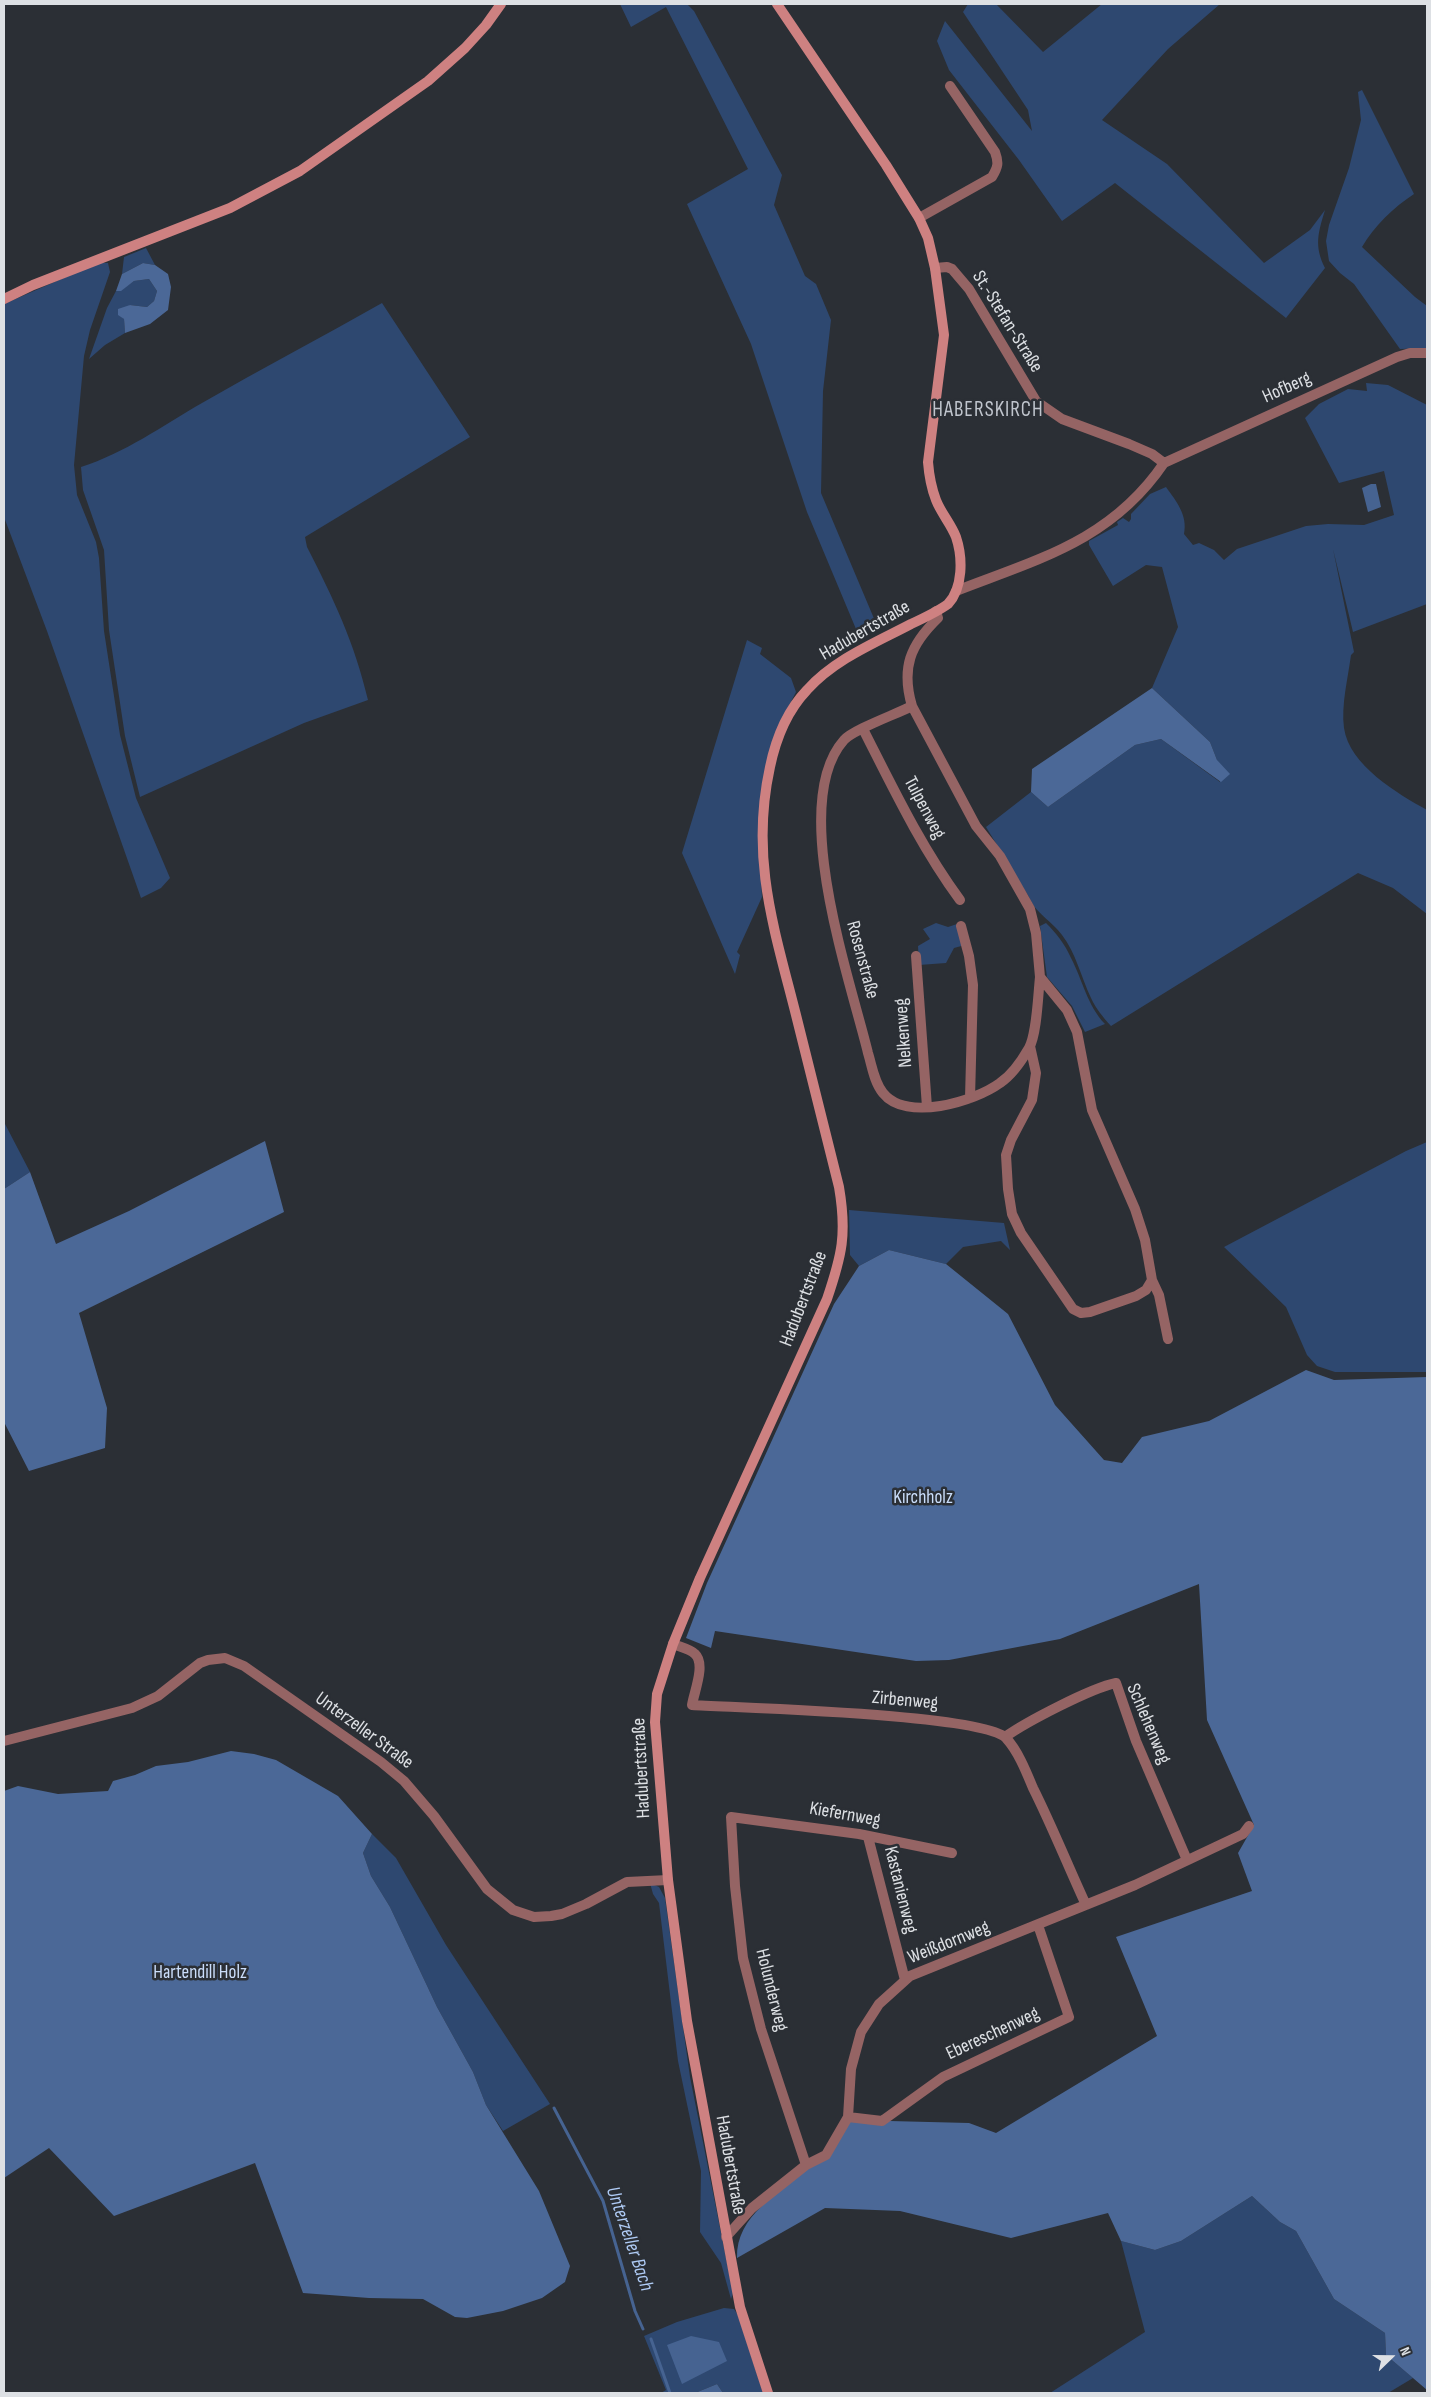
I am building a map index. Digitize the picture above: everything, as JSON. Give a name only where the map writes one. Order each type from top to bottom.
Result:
[{"type":"street","points":[[4,298],[33,284],[230,208],[300,171],[428,81],[465,48],[486,25],[501,4]]},
{"type":"street","points":[[777,4],[919,218],[932,250],[944,335],[928,462],[930,481],[937,501],[956,538],[960,561],[956,591],[1032,564],[1081,540],[1121,514],[1148,486],[1164,464]]},
{"type":"street","points":[[919,218],[992,177],[998,168],[995,152],[950,86]]},
{"type":"street","name":"St.-Stefan-Straße","points":[[936,268],[947,267],[952,269],[969,289],[1036,401],[1062,419],[1152,454],[1164,464]]},
{"type":"street","name":"Hofberg","points":[[1164,464],[1397,357],[1427,353]]},
{"type":"street","name":"Hadubertstraße","points":[[768,2393],[754,2356],[740,2307],[687,2021],[668,1880],[655,1722],[658,1694],[673,1644],[700,1578],[827,1299],[843,1245],[844,1224],[839,1187],[766,897],[761,829],[765,791],[775,744],[785,720],[798,700],[807,689],[828,671],[852,654],[948,604],[956,591]]},
{"type":"street","name":"Rosenstraße","points":[[936,611],[938,618],[923,635],[910,657],[906,686],[912,706],[976,826],[1000,856],[1027,901],[1035,926],[1040,977],[1030,1046],[1036,1073],[1032,1100],[1011,1140],[1006,1155],[1006,1175],[1016,1223],[1030,1249],[1073,1309],[1081,1313],[1090,1312],[1136,1296],[1146,1290],[1152,1280]]},
{"type":"street","name":"Rosenstraße","points":[[912,706],[846,738],[836,750],[828,769],[824,791],[822,830],[832,912],[871,1061],[880,1088],[892,1100],[911,1108],[927,1108],[970,1098],[1000,1083],[1014,1070],[1030,1046]]},
{"type":"street","name":"Tulpenweg","points":[[863,729],[916,833],[936,868],[960,900]]},
{"type":"street","points":[[962,926],[973,985],[970,1098]]},
{"type":"street","name":"Nelkenweg","points":[[916,956],[927,1108]]},
{"type":"street","points":[[1040,977],[1067,1010],[1078,1032],[1092,1110],[1136,1209],[1145,1240],[1152,1280],[1159,1295],[1168,1339]]},
{"type":"street","name":"Zirbenweg","points":[[673,1644],[694,1652],[699,1658],[700,1669],[692,1704],[820,1711],[937,1721],[983,1727],[1005,1737]]},
{"type":"street","name":"Unterzeller Straße","points":[[4,1741],[132,1708],[158,1696],[200,1663],[225,1658],[244,1666],[381,1762],[404,1781],[434,1816],[487,1889],[513,1910],[534,1917],[562,1914],[586,1904],[627,1882],[668,1880]]},
{"type":"street","name":"Schlehenweg","points":[[1005,1737],[1022,1725],[1085,1695],[1116,1684],[1136,1741],[1187,1860]]},
{"type":"street","points":[[1005,1737],[1020,1760],[1086,1905]]},
{"type":"street","name":"Kiefernweg","points":[[731,1817],[804,1825],[952,1853]]},
{"type":"street","name":"Holunderweg","points":[[731,1817],[735,1886],[743,1958],[761,2029],[806,2165]]},
{"type":"street","name":"Weißdornweg","points":[[726,2237],[752,2208],[806,2165],[826,2155],[848,2117],[850,2069],[861,2032],[879,2004],[904,1980],[1135,1885],[1243,1834],[1249,1826]]},
{"type":"street","name":"Kastanienweg","points":[[868,1837],[904,1980]]},
{"type":"street","name":"Ebereschenweg","points":[[848,2117],[882,2121],[943,2077],[1069,2017],[1038,1925]]},
{"type":"shaded area","points":[[620,4],[687,4],[694,11],[782,175],[774,205],[805,276],[816,284],[831,320],[823,391],[821,493],[878,628],[844,640],[856,629],[807,512],[751,344],[687,204],[748,169],[666,7],[631,27]]},
{"type":"shaded area","points":[[968,4],[996,4],[1043,52],[1102,4],[1220,4],[1168,49],[1102,120],[1167,164],[1264,263],[1310,230],[1325,210],[1320,226],[1318,246],[1325,268],[1286,318],[1115,183],[1062,221],[1019,160],[949,70],[937,41],[945,21],[1032,131],[1028,110],[963,12]]},
{"type":"shaded area","points":[[1362,90],[1414,194],[1385,218],[1362,247],[1427,306],[1427,348],[1400,349],[1354,284],[1329,261],[1326,241],[1329,225],[1349,168],[1361,120],[1358,92]]},
{"type":"shaded area","points":[[146,248],[155,265],[143,263],[122,274],[124,257]]},
{"type":"shaded area","points":[[98,263],[108,263],[110,272],[90,330],[84,356],[74,465],[77,495],[96,542],[99,558],[104,631],[120,735],[136,798],[170,878],[161,888],[141,898],[47,631],[4,517],[4,304]]},
{"type":"shaded area","points":[[149,279],[157,291],[154,301],[147,307],[130,305],[121,315],[124,319],[125,333],[105,345],[89,359],[107,308],[116,291],[121,290],[134,281]]},
{"type":"shaded area","points":[[382,303],[470,437],[305,537],[307,547],[350,640],[368,700],[304,723],[140,797],[125,736],[109,630],[104,550],[83,490],[81,467],[128,447],[224,390]]},
{"type":"shaded area","points":[[1366,383],[1388,385],[1427,405],[1427,604],[1353,632],[1333,549],[1354,652],[1351,655],[1345,691],[1344,728],[1355,754],[1376,777],[1402,796],[1427,810],[1427,914],[1393,888],[1358,873],[1111,1026],[1093,1002],[1067,942],[1058,930],[1035,908],[986,827],[1031,792],[1048,807],[1135,745],[1161,739],[1220,782],[1217,760],[1210,742],[1152,688],[1178,627],[1162,567],[1146,565],[1113,586],[1089,545],[1089,541],[1118,525],[1117,522],[1123,518],[1129,522],[1131,514],[1150,494],[1166,487],[1183,514],[1184,534],[1193,545],[1199,543],[1214,550],[1224,560],[1237,549],[1306,526],[1328,524],[1364,525],[1394,515],[1384,471],[1339,483],[1305,418],[1319,404],[1348,389],[1367,391]]},
{"type":"shaded area","points":[[1376,484],[1381,507],[1368,512],[1362,488]]},
{"type":"shaded area","points":[[747,640],[762,648],[760,654],[791,678],[796,692],[782,719],[758,828],[762,897],[737,952],[740,955],[735,974],[682,853]]},
{"type":"shaded area","points":[[936,923],[948,927],[957,924],[965,945],[954,948],[946,963],[919,965],[918,946],[930,939],[923,929]]},
{"type":"shaded area","points":[[1046,923],[1066,948],[1089,1001],[1105,1024],[1085,1032],[1072,1006],[1047,977],[1040,926]]},
{"type":"shaded area","points":[[4,1122],[30,1172],[4,1189]]},
{"type":"shaded area","points":[[1427,1142],[1427,1372],[1335,1372],[1317,1366],[1307,1355],[1286,1307],[1224,1247],[1406,1151]]},
{"type":"shaded area","points":[[849,1210],[1004,1223],[1010,1250],[1001,1241],[963,1247],[946,1264],[889,1250],[859,1266],[850,1255]]},
{"type":"shaded area","points":[[372,1834],[396,1858],[446,1945],[550,2104],[503,2131],[486,2105],[473,2072],[437,2007],[390,1907],[371,1876],[363,1853]]},
{"type":"shaded area","points":[[650,1883],[659,1887],[665,1898],[690,2077],[733,2293],[731,2299],[721,2263],[700,2232],[701,2171],[678,2061],[659,1903],[653,1894]]},
{"type":"shaded area","points":[[1252,2196],[1280,2222],[1296,2231],[1334,2299],[1385,2333],[1386,2355],[1413,2378],[1388,2393],[1050,2393],[1145,2332],[1121,2241],[1155,2250],[1181,2241]]},
{"type":"shaded area","points":[[724,2308],[734,2309],[738,2315],[763,2393],[723,2393],[717,2384],[695,2393],[661,2393],[666,2390],[644,2336],[677,2322]]},
{"type":"shaded area","points":[[691,2336],[719,2342],[727,2361],[682,2384],[667,2345]]},
{"type":"shaded area","points":[[717,2384],[723,2393],[695,2393]]},
{"type":"green space","points":[[143,263],[155,265],[168,274],[171,287],[168,310],[150,324],[125,333],[124,319],[118,315],[118,309],[130,305],[147,307],[154,301],[157,291],[149,279],[134,281],[121,291],[116,291],[122,274]]},
{"type":"green space","points":[[1152,688],[1210,742],[1217,760],[1230,774],[1221,782],[1161,739],[1135,745],[1048,807],[1031,792],[1032,769]]},
{"type":"green space","points":[[265,1141],[284,1212],[79,1313],[107,1408],[105,1448],[29,1471],[4,1422],[4,1189],[30,1172],[56,1244],[129,1211]]},
{"type":"green space","name":"Kirchholz","points":[[889,1250],[946,1264],[1008,1314],[1055,1405],[1104,1460],[1122,1463],[1142,1437],[1209,1421],[1306,1370],[1334,1380],[1427,1377],[1427,2390],[1386,2355],[1385,2333],[1334,2299],[1296,2231],[1280,2222],[1252,2196],[1181,2241],[1155,2250],[1121,2241],[1108,2213],[1011,2238],[900,2211],[825,2208],[737,2258],[739,2243],[744,2229],[751,2218],[772,2197],[813,2164],[850,2120],[969,2123],[996,2133],[1157,2036],[1116,1937],[1252,1891],[1238,1853],[1254,1825],[1207,1720],[1199,1584],[1060,1639],[949,1660],[916,1661],[715,1631],[711,1648],[686,1638],[707,1583],[834,1304],[859,1266]]},
{"type":"green space","name":"Hartendill Holz","points":[[231,1751],[254,1754],[276,1760],[338,1796],[372,1834],[363,1853],[371,1876],[390,1907],[437,2007],[473,2072],[486,2105],[539,2191],[570,2266],[565,2282],[542,2298],[503,2311],[467,2318],[455,2317],[423,2299],[369,2298],[303,2293],[255,2163],[114,2216],[49,2148],[4,2178],[4,1791],[18,1786],[58,1794],[108,1791],[113,1781],[135,1775],[156,1766],[188,1762]]},
{"type":"waterway","name":"Unterzeller Bach","points":[[554,2108],[603,2201],[635,2311],[643,2329]]},
{"type":"waterway","name":"Unterzeller Bach","points":[[651,2339],[670,2393]]},
{"type":"district","name":"HABERSKIRCH","points":[[988,411]]}]
